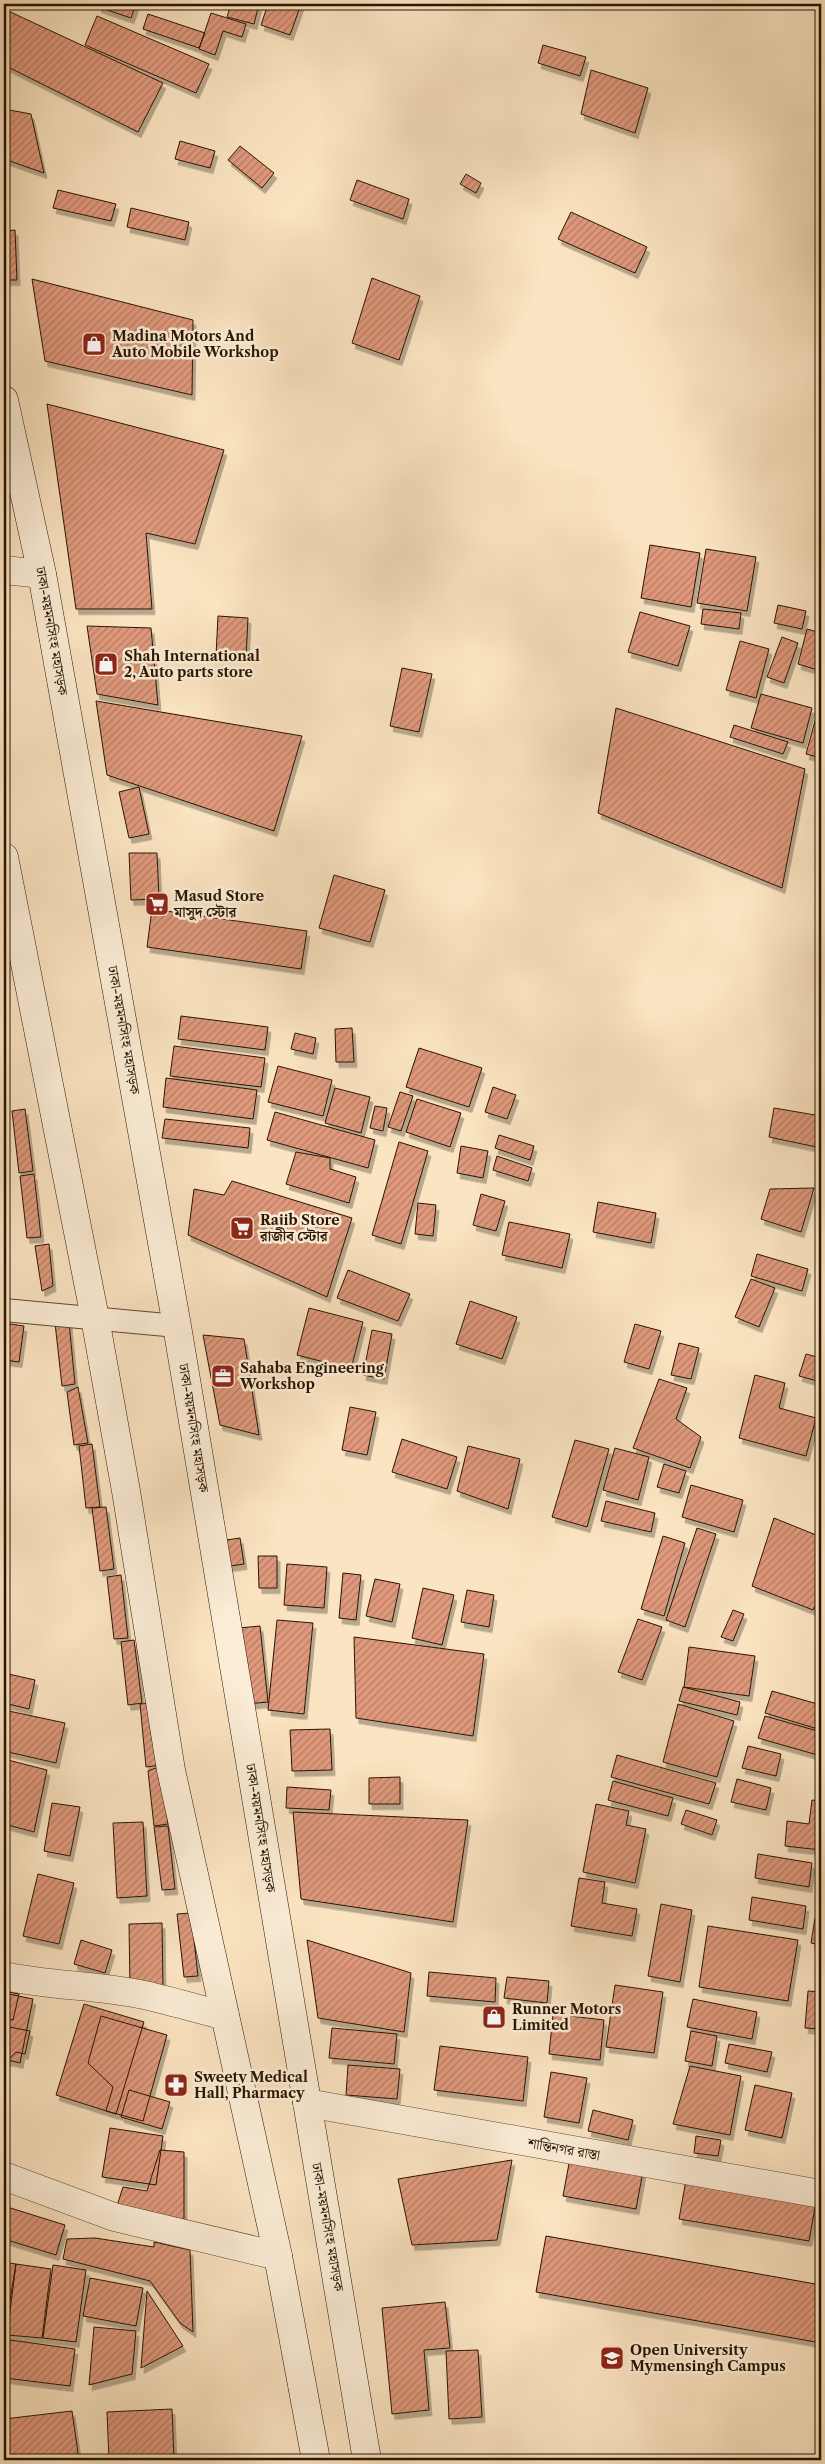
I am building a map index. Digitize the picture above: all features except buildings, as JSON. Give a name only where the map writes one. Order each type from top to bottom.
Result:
[{"type":"main road","name":"ঢাকা-ময়মনসিংহ মহাসড়ক","points":[[4,400],[42,574],[177,1326],[367,2460]]},
{"type":"main road","points":[[4,570],[42,574]]},
{"type":"main road","points":[[4,857],[95,1318],[126,1491],[171,1770],[278,2256],[316,2460]]},
{"type":"main road","points":[[4,1976],[38,1984],[87,1986],[143,1995],[225,2016]]},
{"type":"main road","name":"শান্তিনগর রাস্তা","points":[[307,2103],[821,2194]]},
{"type":"main road","points":[[4,2176],[114,2217],[278,2256]]},
{"type":"lane","points":[[4,1310],[177,1326]]},
{"type":"place","name":"Madina Motors And Auto Mobile Workshop","points":[[94,344]]},
{"type":"place","name":"Shah International 2, Auto parts store","points":[[106,664]]},
{"type":"place","name":"Masud Store মাসুদ স্টোর","points":[[157,904]]},
{"type":"place","name":"Rajib Store রাজীব স্টোর","points":[[242,1228]]},
{"type":"place","name":"Sahaba Engineering Workshop","points":[[223,1376]]},
{"type":"place","name":"Runner Motors Limited","points":[[494,2017]]},
{"type":"place","name":"Sweety Medical Hall, Pharmacy","points":[[176,2085]]},
{"type":"place","name":"Open University Mymensingh Campus","points":[[612,2358]]}]
